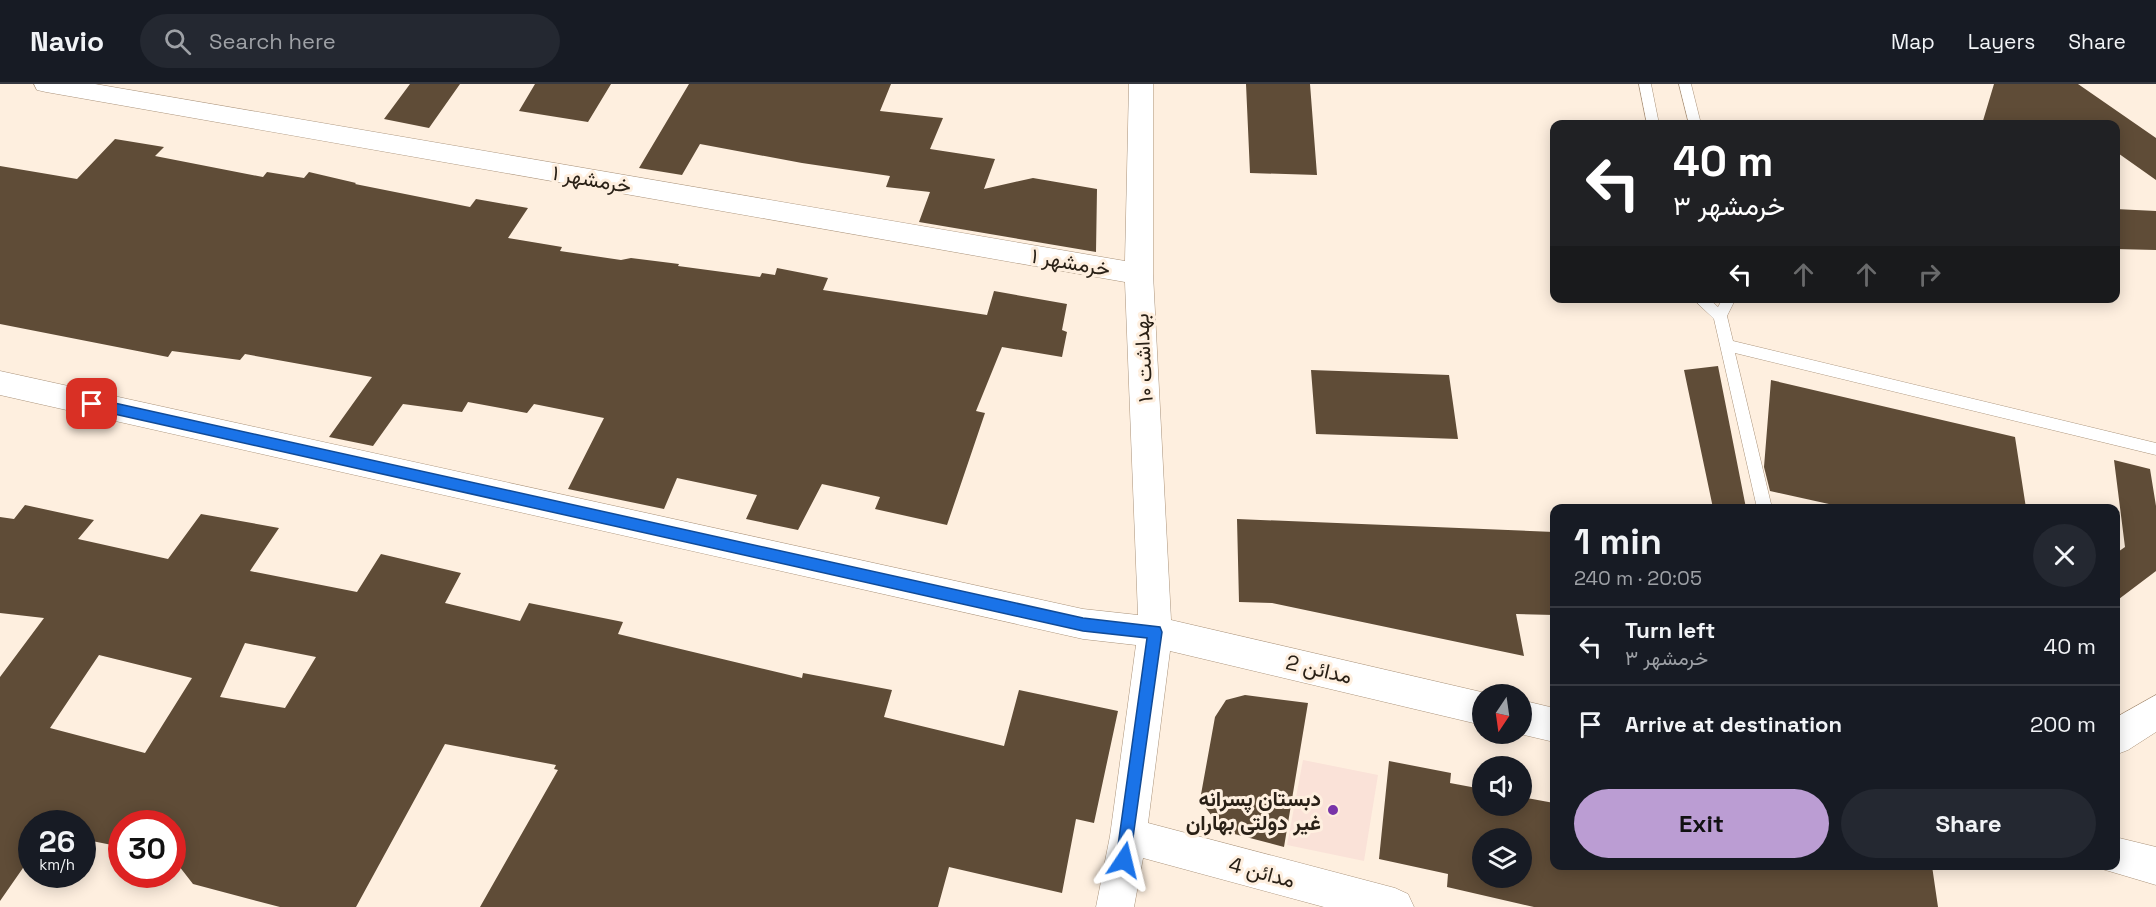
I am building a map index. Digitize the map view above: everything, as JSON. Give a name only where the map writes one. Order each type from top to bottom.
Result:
[{"type":"street","name":"خرمشهر ۱","points":[[46,84],[1139,274]]},
{"type":"street","name":"بهداشت ۱۰","points":[[1115,907],[1128,836],[1155,632],[1139,274],[1142,84]]},
{"type":"street","name":"مدائن 2","points":[[0,383],[1083,624],[1155,632],[1472,706]]},
{"type":"street","points":[[2120,735],[2156,712]]},
{"type":"street","points":[[1532,720],[1550,724]]},
{"type":"street","name":"مدائن 4","points":[[1128,836],[1395,907]]},
{"type":"street","points":[[2120,857],[2156,866]]},
{"type":"lane","points":[[1645,84],[1652,120]]},
{"type":"lane","points":[[1685,84],[1694,120]]},
{"type":"lane","points":[[1704,303],[1720,316],[1763,504]]},
{"type":"lane","points":[[1720,316],[1727,303]]},
{"type":"lane","points":[[1726,345],[2156,449]]},
{"type":"shaded area","name":"دبستان پسرانه غیر دولتی بهاران","points":[[1303,760],[1378,775],[1364,861],[1287,845]]},
{"type":"building","points":[[410,84],[460,84],[429,128],[384,119]]},
{"type":"building","points":[[535,84],[611,84],[588,122],[519,111]]},
{"type":"building","points":[[689,84],[891,84],[880,111],[943,118],[930,149],[995,159],[984,189],[1033,178],[1097,189],[1096,252],[919,222],[930,192],[886,187],[890,176],[700,144],[682,175],[639,168]]},
{"type":"building","points":[[1246,84],[1310,84],[1317,175],[1250,173]]},
{"type":"building","points":[[1994,84],[2078,84],[2156,138],[2156,180],[2120,155],[2120,120],[1983,120]]},
{"type":"building","points":[[115,139],[164,147],[155,156],[263,177],[267,172],[304,178],[309,172],[355,184],[470,207],[476,199],[528,208],[508,238],[562,247],[560,251],[621,260],[631,258],[679,264],[678,266],[760,277],[762,273],[775,275],[777,268],[828,278],[823,290],[987,315],[994,291],[1067,304],[1062,330],[1067,332],[1062,357],[1002,347],[976,411],[985,413],[947,525],[875,509],[880,497],[822,484],[798,530],[746,519],[757,495],[677,478],[664,509],[568,489],[604,418],[534,404],[527,413],[468,402],[462,412],[403,404],[373,446],[329,437],[372,377],[245,354],[240,360],[172,351],[168,357],[0,324],[0,166],[77,179]]},
{"type":"building","points":[[2120,209],[2156,211],[2156,250],[2120,249]]},
{"type":"building","points":[[1718,366],[1745,504],[1712,504],[1684,370]]},
{"type":"building","points":[[1311,370],[1449,375],[1458,439],[1316,434]]},
{"type":"building","points":[[1771,380],[2015,437],[2025,504],[1829,504],[1770,491],[1764,467]]},
{"type":"building","points":[[2114,460],[2150,469],[2156,506],[2156,571],[2120,598],[2120,550],[2125,547]]},
{"type":"building","points":[[25,505],[94,520],[78,539],[168,559],[201,514],[279,528],[250,571],[357,592],[381,554],[461,573],[445,603],[520,621],[529,603],[623,622],[618,634],[802,678],[803,673],[892,690],[884,717],[1004,746],[1019,690],[1118,711],[1094,823],[1076,819],[1062,893],[949,867],[938,907],[480,907],[558,770],[554,769],[556,765],[445,744],[356,907],[280,907],[193,884],[186,875],[186,810],[108,810],[108,844],[96,842],[96,810],[18,810],[18,875],[0,901],[0,677],[44,618],[0,613],[0,517],[14,519]],"holes":[[[245,643],[316,657],[285,708],[220,697]],[[99,655],[192,678],[145,753],[50,728]]]},
{"type":"building","points":[[1237,519],[1550,532],[1550,615],[1516,614],[1524,656],[1272,603],[1239,602]]},
{"type":"building","points":[[1245,695],[1308,703],[1284,847],[1223,831],[1200,800],[1215,717],[1226,700]]},
{"type":"building","points":[[1389,761],[1451,773],[1450,783],[1472,787],[1472,816],[1532,816],[1532,799],[1550,802],[1550,870],[1933,870],[1938,907],[1534,907],[1447,887],[1448,874],[1379,859]]},
{"type":"place","name":"دبستان پسرانه غیر دولتی بهاران","points":[[1333,810]]},
{"type":"route","points":[[92,404],[1083,624],[1155,632],[1124,860]]}]
